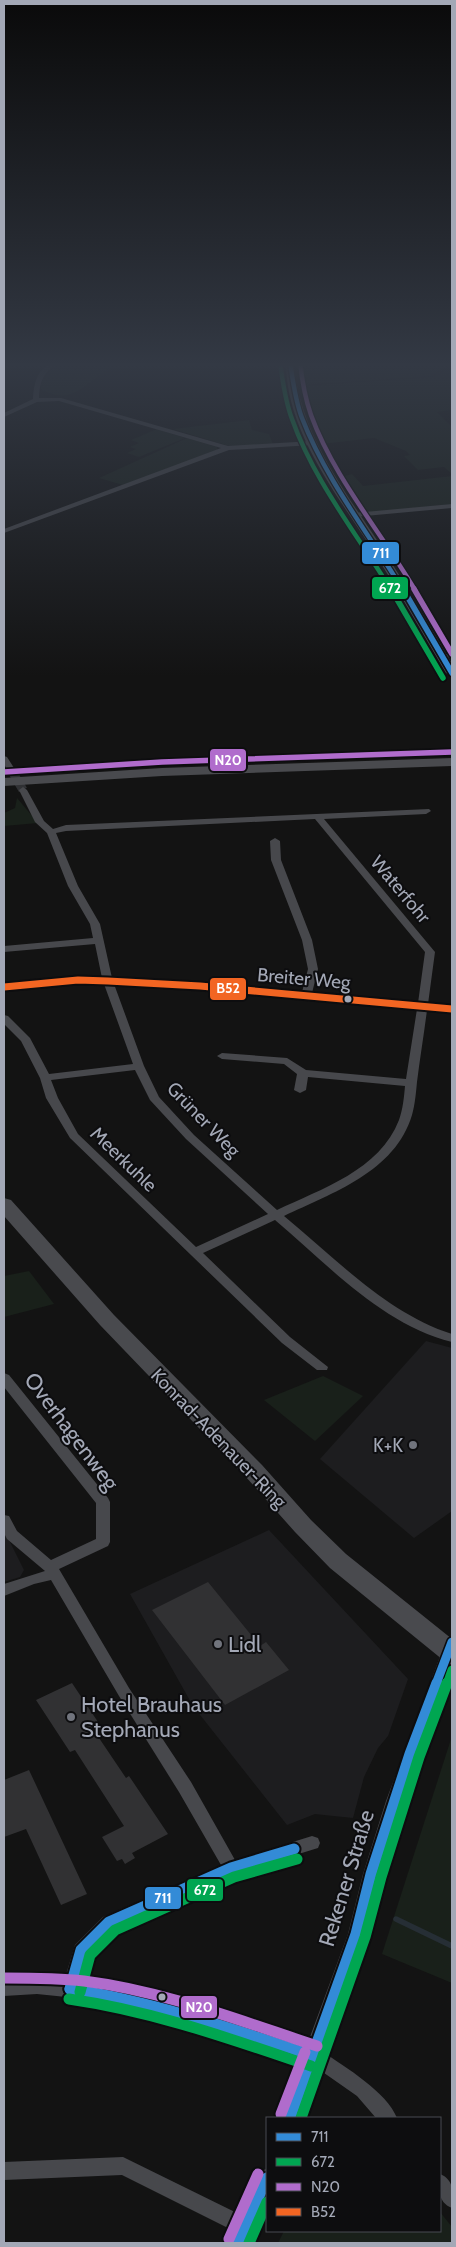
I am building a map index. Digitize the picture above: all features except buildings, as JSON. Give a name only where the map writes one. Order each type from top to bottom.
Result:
[{"type":"main road","points":[[327,467],[354,515],[447,656],[452,673]]},
{"type":"main road","points":[[8,776],[452,762]]},
{"type":"main road","name":"Konrad-Adenauer-Ring","points":[[4,1204],[101,1314],[254,1471],[303,1526],[338,1561],[450,1652]]},
{"type":"street","points":[[4,531],[177,467]]},
{"type":"street","points":[[354,515],[452,506]]},
{"type":"street","points":[[4,759],[8,776]]},
{"type":"street","name":"Grüner Weg","points":[[23,790],[40,822],[51,832],[73,886],[95,924],[108,981],[139,1066],[154,1098],[190,1136],[276,1215],[386,1308],[432,1332],[452,1338]]},
{"type":"street","points":[[51,832],[66,828],[426,811]]},
{"type":"street","name":"Waterfohr","points":[[276,1215],[344,1182],[374,1163],[392,1144],[403,1126],[408,1113],[430,952],[318,817]]},
{"type":"street","points":[[275,841],[276,860],[307,940],[313,969],[306,995]]},
{"type":"street","points":[[4,949],[99,941]]},
{"type":"street","name":"Breiter Weg","points":[[4,987],[78,980],[108,981],[306,995],[452,1009]]},
{"type":"street","name":"Meerkuhle","points":[[4,1018],[26,1040],[45,1078],[52,1098],[74,1136],[137,1199],[286,1340],[322,1367]]},
{"type":"street","points":[[222,1056],[287,1062],[303,1073],[412,1083]]},
{"type":"street","points":[[45,1078],[139,1066]]},
{"type":"street","points":[[300,1090],[303,1073]]},
{"type":"street","points":[[195,1252],[276,1215]]},
{"type":"street","name":"Overhagenweg","points":[[4,1378],[103,1502],[104,1542],[52,1571]]},
{"type":"street","points":[[4,1520],[12,1534],[52,1571],[124,1692],[185,1787],[231,1868]]},
{"type":"street","points":[[4,1590],[52,1571]]},
{"type":"street","name":"Rekener Straße","points":[[290,2117],[314,2056],[356,1934],[371,1874],[401,1779],[450,1652]]},
{"type":"street","points":[[70,1989],[81,1950],[108,1922],[231,1868],[312,1843]]},
{"type":"street","points":[[4,1988],[37,1986],[105,1993],[156,2005],[314,2056],[358,2086],[387,2117]]},
{"type":"street","points":[[4,2171],[123,2166],[242,2235],[266,2180]]},
{"type":"street","points":[[441,2184],[452,2199]]},
{"type":"shaded area","points":[[124,467],[172,467],[123,485],[99,478]]},
{"type":"shaded area","points":[[415,467],[452,467],[452,474],[444,467],[418,470]]},
{"type":"shaded area","points":[[352,474],[363,486],[452,476],[452,504],[366,513],[362,506],[358,506],[341,477]]},
{"type":"shaded area","points":[[17,798],[38,823],[4,826],[4,813],[15,808]]},
{"type":"shaded area","points":[[29,1271],[54,1304],[4,1317],[4,1276]]},
{"type":"shaded area","points":[[426,1341],[452,1348],[452,1511],[414,1538],[320,1459]]},
{"type":"shaded area","points":[[323,1376],[363,1396],[315,1441],[264,1400]]},
{"type":"shaded area","points":[[4,1530],[24,1570],[20,1577],[4,1582]]},
{"type":"shaded area","points":[[269,1530],[408,1679],[388,1736],[378,1748],[364,1777],[353,1818],[315,1814],[287,1825],[193,1706],[130,1594]]},
{"type":"shaded area","points":[[452,1736],[452,1983],[382,1954]]},
{"type":"shaded area","points":[[441,2213],[452,2227],[452,2243],[278,2243],[284,2232],[441,2232]]},
{"type":"waterway","points":[[396,1919],[452,1946]]},
{"type":"tunnel","points":[[12,771],[23,790]]},
{"type":"transit line","name":"672","points":[[313,467],[386,581],[443,678]]},
{"type":"transit line","name":"711","points":[[325,467],[395,576],[452,673]]},
{"type":"transit line","name":"N20","points":[[336,467],[394,555],[452,654]]},
{"type":"transit line","name":"N20","points":[[4,772],[162,762],[452,752]]},
{"type":"transit line","name":"B52","points":[[4,987],[78,980],[108,981],[200,986],[452,1009]]},
{"type":"transit line","name":"711","points":[[290,2117],[356,1934],[371,1874],[410,1754],[452,1642]]},
{"type":"transit line","name":"672","points":[[301,2117],[365,1937],[381,1877],[419,1757],[452,1670]]},
{"type":"transit line","name":"711","points":[[70,1989],[81,1950],[109,1922],[231,1868],[294,1849]]},
{"type":"transit line","name":"672","points":[[80,1992],[90,1955],[115,1930],[234,1877],[297,1859]]},
{"type":"transit line","name":"N20","points":[[4,1978],[45,1978],[85,1981],[124,1988],[202,2008],[317,2046]]},
{"type":"transit line","name":"711","points":[[70,1989],[132,2000],[193,2016],[314,2056]]},
{"type":"transit line","name":"672","points":[[69,1999],[100,2003],[161,2017],[311,2066]]},
{"type":"transit line","name":"N20","points":[[281,2114],[305,2052]]},
{"type":"transit line","name":"N20","points":[[229,2239],[258,2174]]},
{"type":"transit line","name":"711","points":[[238,2243],[266,2180]]},
{"type":"transit line","name":"672","points":[[249,2243],[266,2204]]},
{"type":"place","name":"K+K","points":[[413,1445]]},
{"type":"place","name":"Lidl","points":[[218,1644]]},
{"type":"place","name":"Hotel Brauhaus Stephanus","points":[[71,1717]]}]
